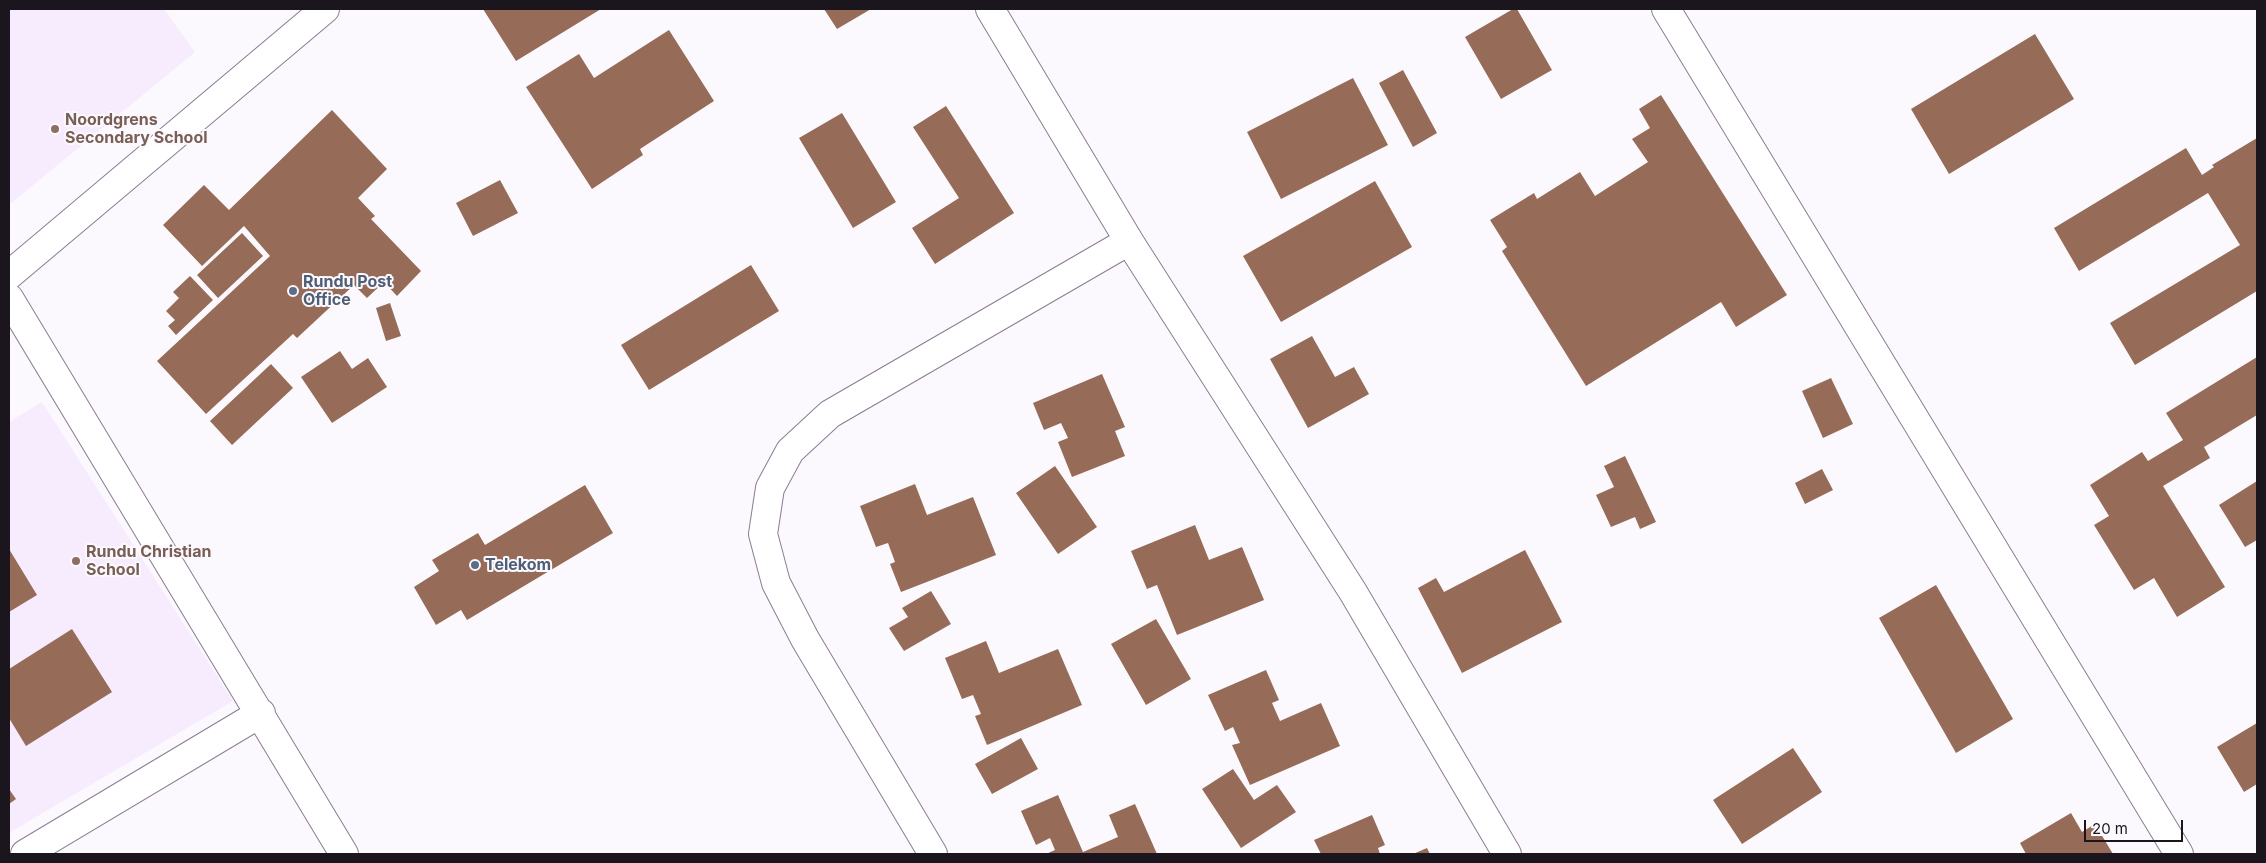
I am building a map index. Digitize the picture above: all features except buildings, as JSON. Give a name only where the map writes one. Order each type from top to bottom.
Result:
[{"type":"street","points":[[9,274],[325,9]]},
{"type":"street","points":[[990,9],[1129,241],[1353,592],[1507,854]]},
{"type":"street","points":[[1666,9],[2179,854]]},
{"type":"street","points":[[933,854],[805,639],[776,583],[763,534],[770,488],[790,450],[830,414],[1129,241]]},
{"type":"street","points":[[9,298],[261,713],[344,854]]},
{"type":"street","points":[[25,854],[261,713]]},
{"type":"shaded area","name":"Noordgrens Secondary School","points":[[9,9],[164,9],[195,52],[9,205]]},
{"type":"shaded area","name":"Rundu Christian School","points":[[42,402],[233,701],[9,833],[9,422]]},
{"type":"place","name":"Noordgrens Secondary School","points":[[55,129]]},
{"type":"place","name":"Rundu Post Office","points":[[293,291]]},
{"type":"place","name":"Rundu Christian School","points":[[76,561]]},
{"type":"place","name":"Telekom","points":[[475,565]]}]
